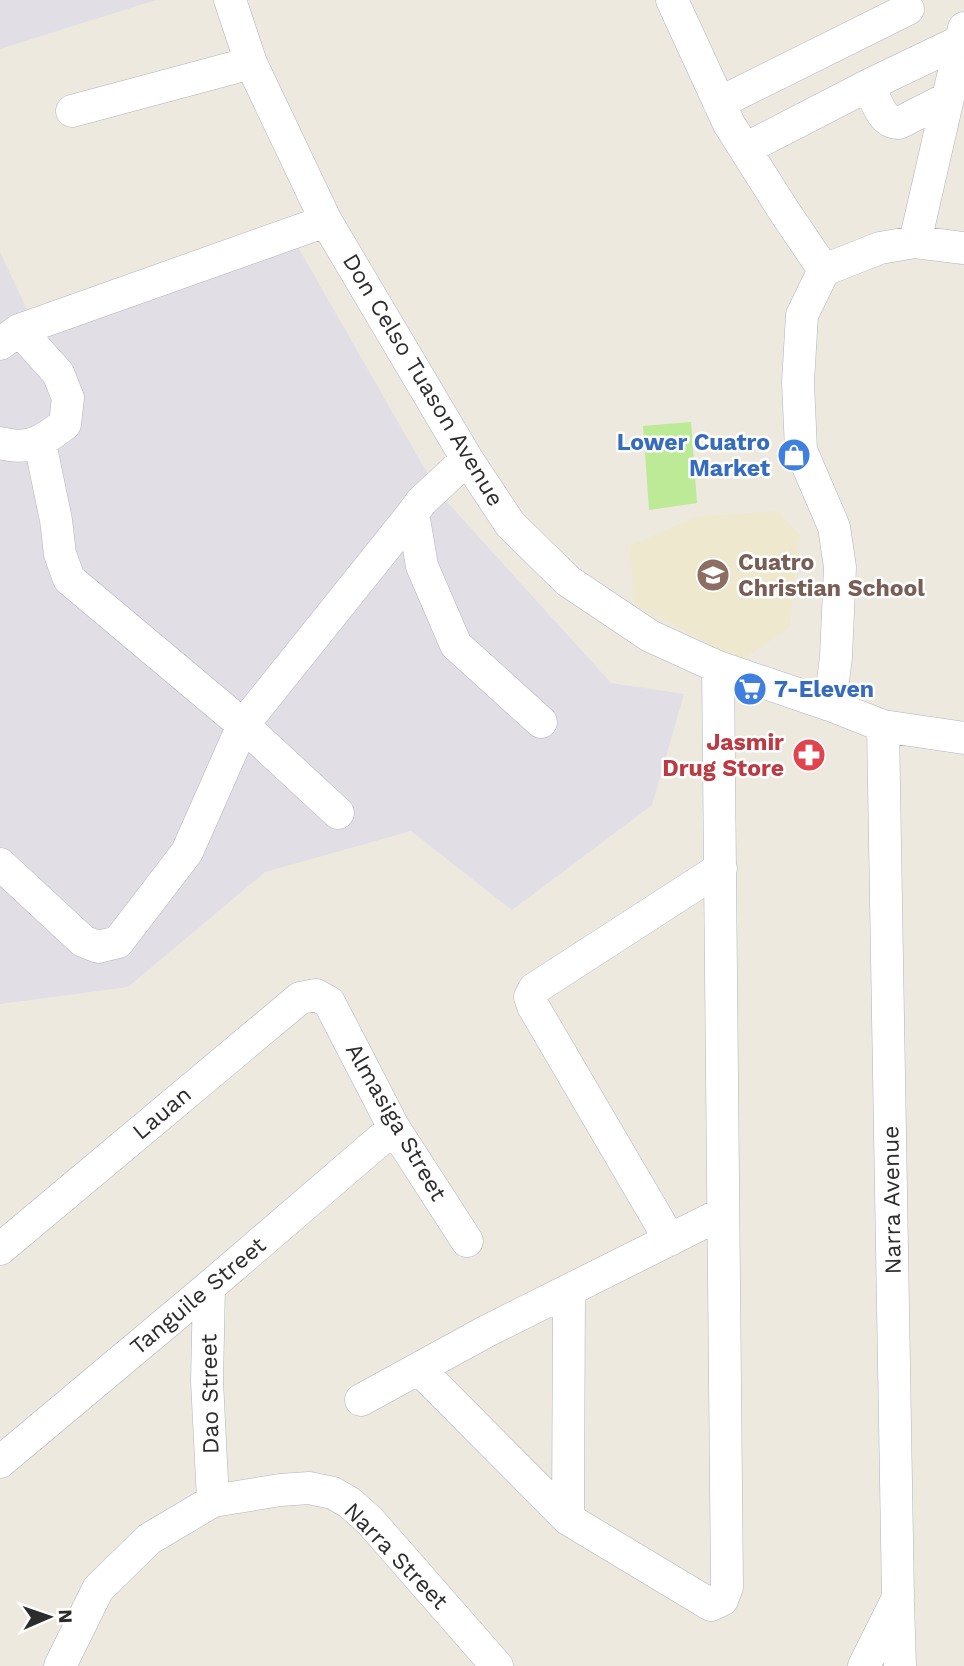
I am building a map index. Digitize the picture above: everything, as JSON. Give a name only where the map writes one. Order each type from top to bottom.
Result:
[{"type":"street","name":"Don Celso Tuason Avenue","points":[[230,0],[251,63],[326,221],[467,459],[510,524],[568,580],[650,636],[718,667],[883,726],[964,738]]},
{"type":"street","points":[[672,0],[729,124],[824,270]]},
{"type":"street","points":[[719,103],[908,9]]},
{"type":"street","points":[[745,149],[962,34]]},
{"type":"street","points":[[915,242],[962,34]]},
{"type":"street","points":[[72,111],[251,63]]},
{"type":"street","points":[[869,85],[885,120],[892,123],[899,123],[948,98]]},
{"type":"street","points":[[10,337],[326,221]]},
{"type":"street","points":[[830,705],[836,657],[839,567],[834,527],[801,450],[798,382],[802,315],[824,270],[880,248],[915,242],[964,248]]},
{"type":"street","points":[[0,443],[14,447],[40,443],[65,424],[68,398],[58,373],[10,337]]},
{"type":"street","points":[[40,443],[60,554],[69,579],[243,725],[338,813]]},
{"type":"street","points":[[0,864],[83,941],[98,947],[118,942],[187,852],[243,725],[421,502],[467,459]]},
{"type":"street","points":[[413,513],[422,566],[457,645],[541,722]]},
{"type":"street","points":[[419,1369],[568,1519],[711,1605],[722,1600],[727,1587],[718,667]]},
{"type":"street","name":"Narra Avenue","points":[[864,1666],[898,1598],[883,726]]},
{"type":"street","points":[[670,1240],[530,997],[534,989],[720,868]]},
{"type":"street","name":"Lauan","points":[[0,1249],[300,998],[316,995],[329,1002]]},
{"type":"street","name":"Almasiga Street","points":[[329,1002],[394,1128],[467,1241]]},
{"type":"street","name":"Tanguile Street","points":[[0,1462],[394,1128]]},
{"type":"street","points":[[361,1400],[487,1331],[723,1213]]},
{"type":"street","name":"Dao Street","points":[[209,1287],[206,1381],[213,1501]]},
{"type":"street","points":[[568,1519],[569,1290]]},
{"type":"street","name":"Narra Street","points":[[60,1666],[98,1589],[149,1539],[213,1501],[309,1488],[333,1493],[350,1503],[370,1521],[497,1666]]},
{"type":"street","points":[[898,1598],[900,1666]]},
{"type":"shaded area","points":[[0,0],[156,0],[0,49]]},
{"type":"shaded area","points":[[294,240],[438,492],[611,683],[684,694],[652,805],[512,910],[411,831],[265,872],[128,987],[0,1004],[0,252],[30,316]]},
{"type":"shaded area","name":"Cuatro Christian School","points":[[778,511],[800,535],[789,627],[741,661],[634,604],[630,546],[695,517]]},
{"type":"green space","points":[[691,422],[697,503],[649,510],[643,426]]},
{"type":"place","name":"Lower Cuatro Market","points":[[794,455]]},
{"type":"place","name":"Cuatro Christian School","points":[[713,575]]},
{"type":"place","name":"7-Eleven","points":[[750,689]]},
{"type":"place","name":"Jasmir Drug Store","points":[[809,755]]}]
